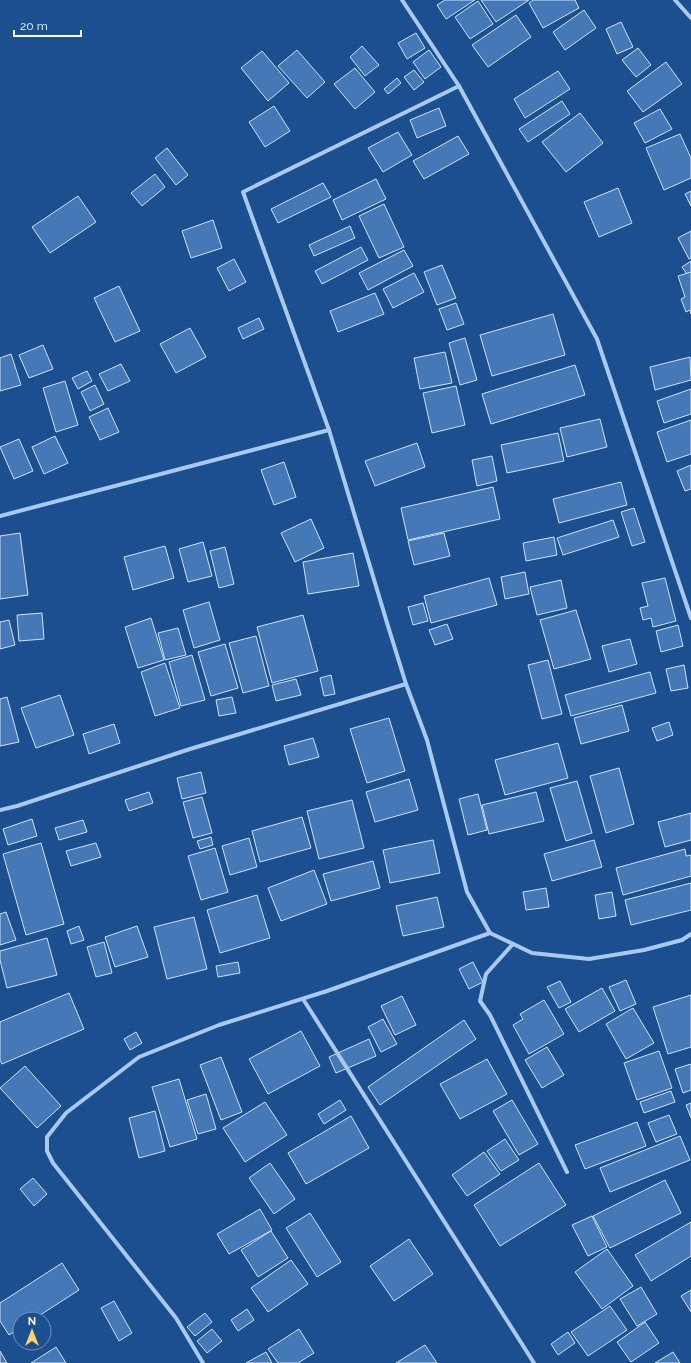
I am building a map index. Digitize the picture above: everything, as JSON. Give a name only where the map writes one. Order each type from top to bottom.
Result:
[{"type":"street","points":[[402,0],[459,86],[597,339],[689,606],[691,618]]},
{"type":"street","points":[[675,0],[691,18]]},
{"type":"street","points":[[459,86],[243,192],[329,430],[406,684],[427,740],[467,892],[490,933],[532,953],[589,959],[644,950],[682,940],[691,934]]},
{"type":"street","points":[[0,516],[329,430]]},
{"type":"street","points":[[0,810],[17,806],[190,749],[406,684]]},
{"type":"street","points":[[203,1363],[176,1318],[53,1163],[47,1151],[47,1137],[66,1113],[140,1057],[219,1025],[304,999],[490,933]]},
{"type":"street","points":[[513,944],[486,974],[480,1001],[490,1015],[567,1172]]},
{"type":"street","points":[[304,999],[534,1363]]},
{"type":"building","points":[[445,0],[475,0],[446,19],[437,5]]},
{"type":"building","points":[[481,0],[529,0],[496,22]]},
{"type":"building","points":[[533,0],[575,0],[579,8],[543,28],[529,3]]},
{"type":"building","points":[[478,1],[493,24],[470,39],[455,17]]},
{"type":"building","points":[[584,10],[596,28],[565,50],[553,32]]},
{"type":"building","points":[[516,15],[531,37],[488,67],[472,45]]},
{"type":"building","points":[[621,22],[633,47],[617,54],[606,29]]},
{"type":"building","points":[[416,33],[425,48],[407,59],[398,43]]},
{"type":"building","points":[[362,46],[379,65],[365,76],[350,57]]},
{"type":"building","points":[[638,48],[651,65],[636,77],[622,60]]},
{"type":"building","points":[[297,50],[325,82],[307,98],[278,66]]},
{"type":"building","points":[[429,50],[441,67],[425,79],[413,62]]},
{"type":"building","points":[[262,51],[289,83],[268,101],[241,68]]},
{"type":"building","points":[[666,62],[682,84],[643,112],[627,91]]},
{"type":"building","points":[[355,68],[375,92],[355,109],[334,84]]},
{"type":"building","points":[[414,70],[424,82],[414,90],[404,77]]},
{"type":"building","points":[[558,71],[570,89],[525,118],[514,99]]},
{"type":"building","points":[[397,78],[401,83],[388,94],[384,89]]},
{"type":"building","points":[[562,101],[570,114],[528,142],[519,129]]},
{"type":"building","points":[[274,106],[290,131],[265,147],[249,122]]},
{"type":"building","points":[[439,108],[446,126],[417,138],[410,120]]},
{"type":"building","points":[[660,109],[672,129],[645,143],[634,123]]},
{"type":"building","points":[[580,113],[603,143],[566,172],[542,142]]},
{"type":"building","points":[[398,132],[412,155],[383,172],[368,148]]},
{"type":"building","points":[[680,134],[691,158],[691,178],[664,190],[646,148]]},
{"type":"building","points":[[458,136],[469,154],[424,179],[413,161]]},
{"type":"building","points":[[167,148],[188,175],[176,185],[155,158]]},
{"type":"building","points":[[155,174],[165,187],[142,206],[131,193]]},
{"type":"building","points":[[376,179],[386,199],[342,220],[333,200]]},
{"type":"building","points":[[323,183],[331,197],[278,223],[271,209]]},
{"type":"building","points":[[618,188],[632,223],[599,237],[584,202]]},
{"type":"building","points":[[691,191],[691,206],[685,194]]},
{"type":"building","points":[[78,196],[96,222],[50,253],[32,227]]},
{"type":"building","points":[[384,204],[404,247],[379,258],[359,216]]},
{"type":"building","points":[[213,220],[222,248],[191,258],[182,231]]},
{"type":"building","points":[[350,226],[355,238],[314,256],[309,245]]},
{"type":"building","points":[[691,231],[691,258],[689,259],[678,238]]},
{"type":"building","points":[[361,247],[368,260],[322,284],[315,271]]},
{"type":"building","points":[[404,250],[413,266],[368,290],[359,273]]},
{"type":"building","points":[[234,259],[246,282],[229,291],[217,268]]},
{"type":"building","points":[[691,261],[691,280],[682,267]]},
{"type":"building","points":[[442,265],[456,298],[437,305],[424,272]]},
{"type":"building","points":[[691,272],[691,314],[690,310],[686,312],[681,299],[685,297],[678,276]]},
{"type":"building","points":[[414,273],[424,292],[393,308],[383,289]]},
{"type":"building","points":[[119,286],[140,331],[115,342],[94,298]]},
{"type":"building","points":[[375,293],[384,314],[338,332],[330,311]]},
{"type":"building","points":[[456,303],[464,324],[447,330],[439,309]]},
{"type":"building","points":[[553,314],[565,355],[492,376],[480,335]]},
{"type":"building","points":[[259,318],[264,329],[243,339],[238,328]]},
{"type":"building","points":[[190,328],[206,357],[176,373],[160,344]]},
{"type":"building","points":[[465,338],[477,380],[460,385],[449,343]]},
{"type":"building","points":[[43,345],[53,369],[29,378],[19,355]]},
{"type":"building","points":[[445,352],[452,383],[420,389],[414,358]]},
{"type":"building","points":[[11,354],[21,385],[0,391],[0,358]]},
{"type":"building","points":[[690,357],[691,380],[655,390],[650,367]]},
{"type":"building","points":[[121,364],[130,381],[108,391],[99,374]]},
{"type":"building","points":[[575,365],[585,395],[491,424],[482,394]]},
{"type":"building","points":[[87,371],[92,381],[78,389],[72,378]]},
{"type":"building","points":[[65,381],[78,425],[56,432],[43,388]]},
{"type":"building","points":[[95,385],[104,404],[90,411],[81,392]]},
{"type":"building","points":[[456,386],[465,425],[432,433],[423,393]]},
{"type":"building","points":[[691,389],[691,414],[664,423],[657,401]]},
{"type":"building","points":[[108,408],[119,432],[100,440],[89,417]]},
{"type":"building","points":[[600,419],[607,447],[567,457],[560,428]]},
{"type":"building","points":[[691,420],[691,454],[667,462],[657,432]]},
{"type":"building","points":[[558,433],[564,461],[507,473],[501,445]]},
{"type":"building","points":[[55,436],[68,463],[44,474],[32,447]]},
{"type":"building","points":[[19,439],[33,471],[14,479],[0,447]]},
{"type":"building","points":[[417,443],[425,467],[375,486],[365,461]]},
{"type":"building","points":[[492,456],[497,481],[477,486],[472,460]]},
{"type":"building","points":[[284,462],[296,497],[274,505],[261,470]]},
{"type":"building","points":[[691,465],[691,489],[685,491],[677,471]]},
{"type":"building","points":[[621,482],[627,505],[559,523],[553,499]]},
{"type":"building","points":[[493,487],[500,519],[408,540],[401,508]]},
{"type":"building","points":[[634,508],[645,542],[632,546],[621,512]]},
{"type":"building","points":[[311,519],[324,548],[295,562],[281,533]]},
{"type":"building","points":[[613,520],[619,537],[563,555],[557,538]]},
{"type":"building","points":[[20,533],[28,595],[0,599],[0,536]]},
{"type":"building","points":[[444,533],[450,556],[414,565],[408,541]]},
{"type":"building","points":[[554,537],[557,555],[526,561],[523,543]]},
{"type":"building","points":[[203,542],[212,576],[188,582],[179,549]]},
{"type":"building","points":[[165,546],[174,578],[133,590],[124,557]]},
{"type":"building","points":[[225,547],[234,584],[219,588],[210,551]]},
{"type":"building","points":[[353,553],[359,586],[308,594],[303,562]]},
{"type":"building","points":[[525,572],[529,594],[505,599],[501,577]]},
{"type":"building","points":[[489,578],[497,605],[431,623],[424,596]]},
{"type":"building","points":[[665,578],[676,621],[653,627],[651,618],[643,620],[640,608],[648,606],[642,583]]},
{"type":"building","points":[[561,580],[567,608],[537,615],[530,587]]},
{"type":"building","points":[[209,602],[220,640],[194,648],[183,610]]},
{"type":"building","points":[[423,603],[428,621],[413,625],[408,607]]},
{"type":"building","points":[[576,610],[591,659],[554,669],[540,620]]},
{"type":"building","points":[[42,613],[44,639],[19,641],[17,615]]},
{"type":"building","points":[[303,615],[318,671],[272,683],[257,627]]},
{"type":"building","points":[[151,618],[164,660],[138,668],[125,627]]},
{"type":"building","points":[[9,620],[15,645],[0,649],[0,622]]},
{"type":"building","points":[[447,624],[453,639],[435,645],[429,630]]},
{"type":"building","points":[[678,625],[683,646],[661,652],[656,631]]},
{"type":"building","points":[[178,628],[186,655],[165,660],[158,633]]},
{"type":"building","points":[[256,636],[269,686],[243,693],[229,643]]},
{"type":"building","points":[[630,639],[637,664],[609,672],[602,646]]},
{"type":"building","points":[[225,644],[238,688],[211,696],[198,652]]},
{"type":"building","points":[[192,655],[205,700],[181,706],[169,662]]},
{"type":"building","points":[[548,660],[562,714],[542,719],[528,665]]},
{"type":"building","points":[[165,663],[180,708],[155,716],[141,672]]},
{"type":"building","points":[[684,665],[688,688],[671,691],[666,669]]},
{"type":"building","points":[[650,672],[656,693],[571,716],[565,695]]},
{"type":"building","points":[[331,675],[335,694],[324,696],[320,678]]},
{"type":"building","points":[[296,679],[301,695],[276,701],[272,685]]},
{"type":"building","points":[[60,695],[74,735],[36,748],[21,708]]},
{"type":"building","points":[[7,697],[19,742],[0,746],[0,699]]},
{"type":"building","points":[[232,697],[236,713],[219,716],[216,700]]},
{"type":"building","points":[[622,705],[629,731],[581,744],[574,718]]},
{"type":"building","points":[[389,718],[405,771],[367,783],[350,729]]},
{"type":"building","points":[[669,722],[673,735],[657,741],[652,728]]},
{"type":"building","points":[[114,724],[120,743],[89,754],[83,734]]},
{"type":"building","points":[[313,738],[319,757],[289,765],[284,746]]},
{"type":"building","points":[[558,743],[568,778],[505,795],[495,760]]},
{"type":"building","points":[[619,768],[634,824],[606,833],[590,776]]},
{"type":"building","points":[[201,772],[206,793],[182,799],[177,778]]},
{"type":"building","points":[[409,779],[418,810],[375,822],[366,792]]},
{"type":"building","points":[[577,781],[592,833],[566,841],[550,788]]},
{"type":"building","points":[[149,792],[153,803],[129,811],[125,800]]},
{"type":"building","points":[[536,792],[544,821],[489,834],[482,805]]},
{"type":"building","points":[[478,794],[487,830],[468,835],[459,799]]},
{"type":"building","points":[[202,797],[212,833],[193,838],[183,802]]},
{"type":"building","points":[[352,800],[364,848],[319,859],[307,811]]},
{"type":"building","points":[[691,813],[691,840],[665,847],[658,822]]},
{"type":"building","points":[[302,817],[311,848],[260,862],[252,831]]},
{"type":"building","points":[[32,819],[37,836],[8,845],[3,829]]},
{"type":"building","points":[[83,820],[87,832],[59,840],[55,828]]},
{"type":"building","points":[[211,837],[213,845],[200,849],[197,841]]},
{"type":"building","points":[[249,838],[257,867],[230,875],[222,846]]},
{"type":"building","points":[[433,840],[440,873],[390,883],[383,850]]},
{"type":"building","points":[[594,840],[602,867],[552,881],[544,854]]},
{"type":"building","points":[[41,843],[64,924],[26,935],[3,854]]},
{"type":"building","points":[[96,843],[101,857],[71,866],[66,851]]},
{"type":"building","points":[[215,848],[228,892],[201,900],[188,856]]},
{"type":"building","points":[[685,849],[686,856],[691,855],[691,876],[623,895],[616,868]]},
{"type":"building","points":[[373,861],[380,888],[331,901],[323,874]]},
{"type":"building","points":[[314,870],[327,904],[281,921],[268,888]]},
{"type":"building","points":[[691,883],[691,910],[631,925],[625,900]]},
{"type":"building","points":[[546,888],[549,907],[526,910],[523,892]]},
{"type":"building","points":[[612,892],[616,916],[599,919],[595,895]]},
{"type":"building","points":[[257,895],[270,938],[220,953],[207,910]]},
{"type":"building","points":[[437,897],[444,927],[403,936],[396,906]]},
{"type":"building","points":[[6,912],[16,940],[0,945],[0,914]]},
{"type":"building","points":[[194,917],[207,969],[167,979],[154,927]]},
{"type":"building","points":[[79,926],[84,940],[71,944],[67,931]]},
{"type":"building","points":[[137,926],[148,957],[115,967],[105,937]]},
{"type":"building","points":[[47,938],[57,975],[7,988],[0,960],[0,951]]},
{"type":"building","points":[[104,942],[112,973],[96,977],[87,947]]},
{"type":"building","points":[[238,962],[240,973],[218,977],[216,966]]},
{"type":"building","points":[[473,962],[483,982],[469,989],[459,969]]},
{"type":"building","points":[[626,980],[636,1004],[620,1011],[609,987]]},
{"type":"building","points":[[560,981],[571,1002],[559,1008],[547,987]]},
{"type":"building","points":[[602,988],[615,1011],[579,1032],[565,1009]]},
{"type":"building","points":[[69,993],[84,1029],[2,1064],[0,1060],[0,1022]]},
{"type":"building","points":[[691,995],[691,1047],[668,1054],[653,1007]]},
{"type":"building","points":[[402,996],[416,1025],[395,1035],[381,1006]]},
{"type":"building","points":[[544,1000],[564,1034],[529,1054],[513,1025],[523,1019],[520,1014]]},
{"type":"building","points":[[633,1008],[654,1043],[626,1059],[606,1024]]},
{"type":"building","points":[[383,1019],[397,1044],[381,1052],[368,1027]]},
{"type":"building","points":[[464,1020],[476,1039],[380,1105],[368,1087]]},
{"type":"building","points":[[301,1031],[320,1066],[268,1094],[249,1059]]},
{"type":"building","points":[[136,1032],[142,1043],[130,1050],[124,1039]]},
{"type":"building","points":[[369,1039],[376,1056],[336,1073],[329,1057]]},
{"type":"building","points":[[547,1047],[564,1075],[542,1088],[525,1060]]},
{"type":"building","points":[[659,1051],[672,1088],[637,1100],[624,1063]]},
{"type":"building","points":[[221,1057],[242,1112],[221,1120],[200,1065]]},
{"type":"building","points":[[487,1059],[507,1094],[460,1119],[440,1084]]},
{"type":"building","points":[[691,1064],[691,1090],[683,1093],[675,1069]]},
{"type":"building","points":[[25,1066],[61,1106],[37,1128],[0,1088]]},
{"type":"building","points":[[179,1079],[197,1139],[170,1147],[152,1087]]},
{"type":"building","points":[[671,1091],[675,1102],[644,1113],[640,1102]]},
{"type":"building","points":[[206,1094],[216,1129],[198,1134],[187,1100]]},
{"type":"building","points":[[340,1100],[346,1110],[324,1124],[318,1114]]},
{"type":"building","points":[[512,1100],[538,1144],[519,1155],[493,1111]]},
{"type":"building","points":[[265,1102],[287,1135],[245,1162],[223,1128]]},
{"type":"building","points":[[691,1103],[691,1118],[686,1105]]},
{"type":"building","points":[[155,1111],[165,1151],[139,1158],[129,1118]]},
{"type":"building","points":[[669,1115],[677,1134],[656,1142],[648,1123]]},
{"type":"building","points":[[351,1116],[369,1148],[306,1184],[288,1153]]},
{"type":"building","points":[[637,1122],[646,1146],[585,1169],[575,1145]]},
{"type":"building","points":[[680,1136],[690,1160],[610,1192],[600,1168]]},
{"type":"building","points":[[505,1139],[519,1160],[501,1171],[487,1151]]},
{"type":"building","points":[[484,1152],[500,1174],[467,1196],[452,1175]]},
{"type":"building","points":[[270,1163],[295,1199],[274,1214],[249,1178]]},
{"type":"building","points":[[539,1163],[566,1205],[500,1246],[474,1205]]},
{"type":"building","points":[[33,1178],[47,1194],[34,1206],[20,1189]]},
{"type":"building","points":[[665,1180],[681,1213],[610,1248],[593,1216]]},
{"type":"building","points":[[260,1209],[272,1230],[229,1254],[217,1234]]},
{"type":"building","points":[[310,1213],[341,1262],[317,1277],[286,1228]]},
{"type":"building","points":[[592,1216],[607,1247],[588,1256],[572,1225]]},
{"type":"building","points":[[691,1222],[691,1256],[651,1281],[635,1255]]},
{"type":"building","points":[[271,1231],[288,1258],[258,1277],[241,1250]]},
{"type":"building","points":[[409,1239],[433,1274],[394,1301],[370,1266]]},
{"type":"building","points":[[607,1249],[633,1286],[602,1309],[575,1272]]},
{"type":"building","points":[[291,1260],[308,1284],[268,1312],[251,1288]]},
{"type":"building","points":[[62,1263],[79,1290],[46,1311],[12,1311],[12,1333],[9,1335],[0,1321],[0,1303]]},
{"type":"building","points":[[641,1287],[657,1314],[637,1326],[620,1299]]},
{"type":"building","points":[[691,1290],[691,1312],[681,1296]]},
{"type":"building","points":[[114,1301],[132,1333],[119,1341],[101,1308]]},
{"type":"building","points":[[610,1306],[627,1330],[588,1356],[571,1332]]},
{"type":"building","points":[[247,1309],[254,1320],[238,1331],[231,1320]]},
{"type":"building","points":[[205,1313],[212,1322],[195,1336],[187,1327]]},
{"type":"building","points":[[645,1322],[659,1343],[631,1362],[617,1342]]},
{"type":"building","points":[[212,1329],[222,1341],[207,1353],[197,1341]]},
{"type":"building","points":[[299,1329],[314,1353],[298,1363],[278,1363],[268,1349]]},
{"type":"building","points":[[568,1332],[575,1343],[558,1355],[551,1344]]},
{"type":"building","points":[[425,1345],[437,1363],[396,1363]]},
{"type":"building","points":[[56,1347],[66,1363],[31,1363],[52,1351]]},
{"type":"building","points":[[0,1351],[7,1363],[0,1363]]},
{"type":"building","points":[[266,1352],[272,1363],[246,1363]]},
{"type":"building","points":[[673,1352],[680,1363],[655,1363]]}]
